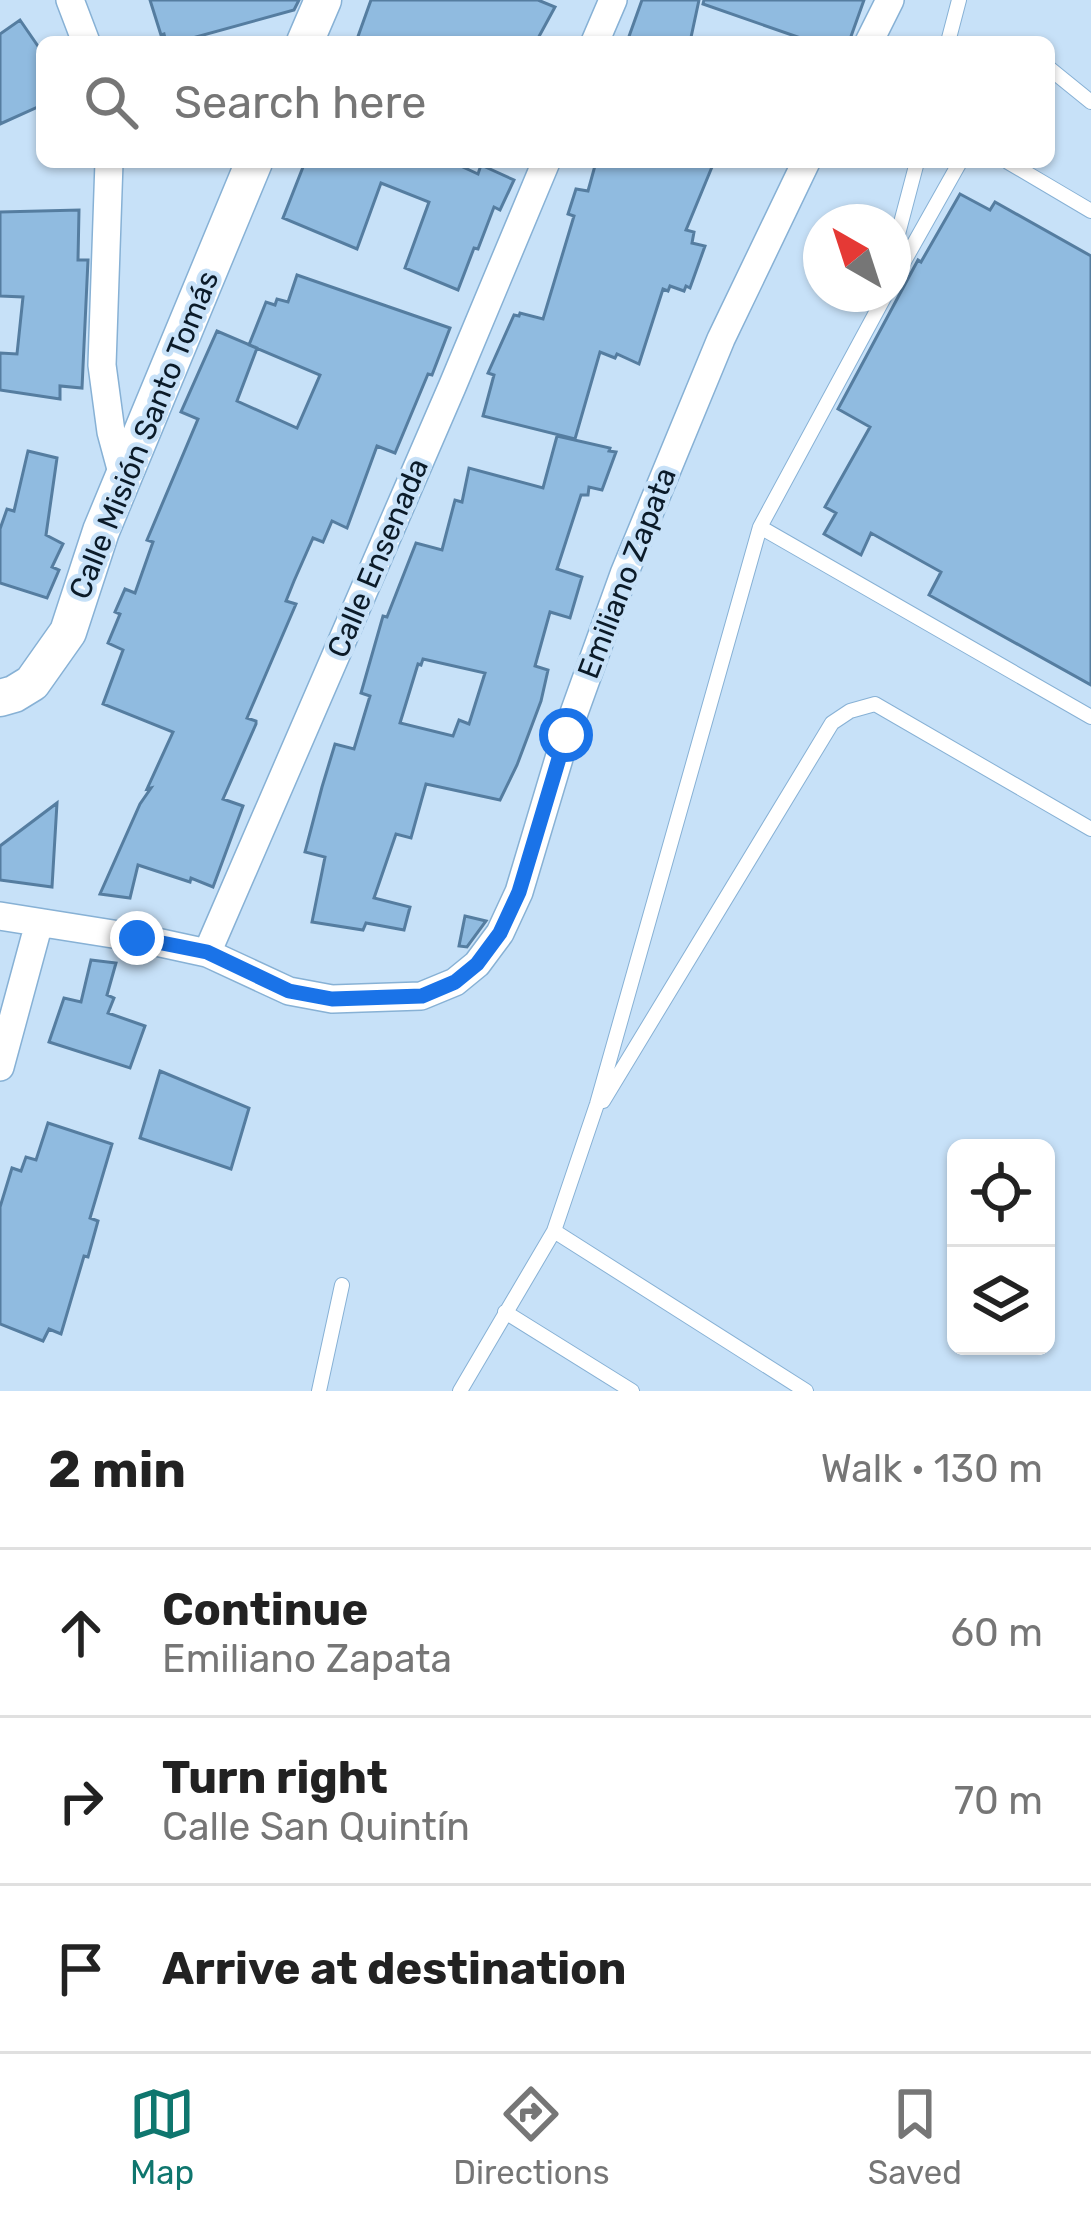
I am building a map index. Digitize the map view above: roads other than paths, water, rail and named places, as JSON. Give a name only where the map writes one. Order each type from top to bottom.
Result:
[{"type":"street","points":[[70,0],[84,36]]},
{"type":"street","points":[[308,36],[323,0]]},
{"type":"street","points":[[598,36],[613,0]]},
{"type":"street","points":[[872,36],[890,0]]},
{"type":"street","points":[[109,168],[103,364],[111,431],[124,480]]},
{"type":"street","name":"Calle Misión Santo Tomás","points":[[7,696],[32,683],[68,632],[101,531],[252,168]]},
{"type":"street","name":"Calle Ensenada","points":[[207,952],[543,168]]},
{"type":"street","name":"Emiliano Zapata","points":[[207,952],[289,991],[332,999],[422,996],[455,982],[477,964],[500,933],[519,892],[566,735],[624,574],[721,339],[803,168]]},
{"type":"street","points":[[0,916],[207,952]]},
{"type":"street","points":[[0,1067],[39,923]]},
{"type":"lane","points":[[950,36],[959,0]]},
{"type":"lane","points":[[1055,73],[1091,102]]},
{"type":"lane","points":[[906,204],[915,168]]},
{"type":"lane","points":[[911,249],[957,168]]},
{"type":"lane","points":[[1018,168],[1091,211]]},
{"type":"lane","points":[[460,1391],[554,1231],[592,1120],[760,527],[875,312]]},
{"type":"lane","points":[[760,527],[1091,717]]},
{"type":"lane","points":[[592,1120],[832,723],[850,711],[875,704],[1091,829]]},
{"type":"lane","points":[[554,1231],[806,1391]]},
{"type":"lane","points":[[319,1391],[342,1285]]},
{"type":"lane","points":[[505,1312],[632,1391]]}]
